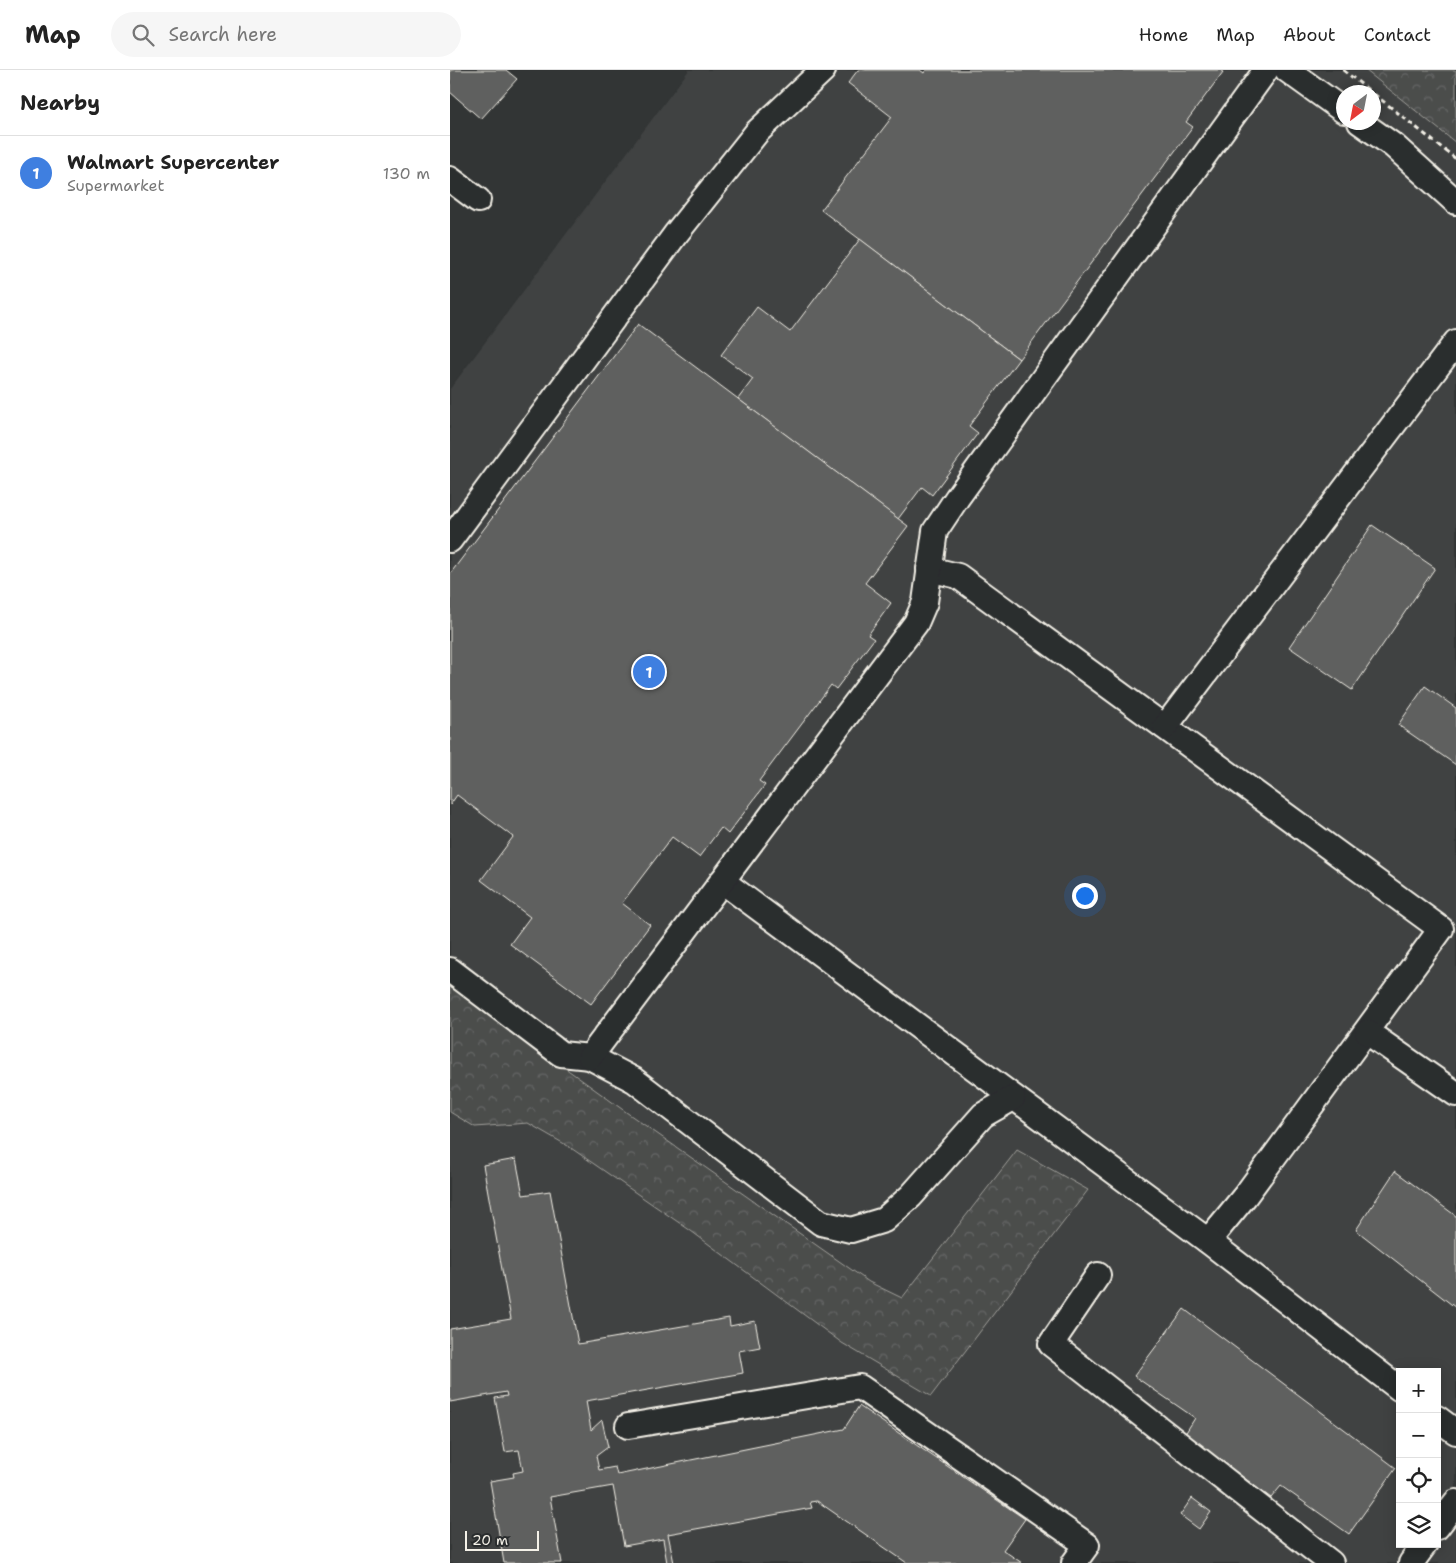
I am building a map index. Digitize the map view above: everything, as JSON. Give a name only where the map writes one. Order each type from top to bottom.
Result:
[{"type":"street","points":[[450,540],[675,235],[758,132],[823,70]]},
{"type":"street","points":[[590,1057],[916,623],[925,602],[928,569],[935,531],[1266,70]]},
{"type":"street","points":[[1287,70],[1336,104]]},
{"type":"street","points":[[1371,130],[1394,146],[1456,202]]},
{"type":"street","points":[[450,179],[478,200]]},
{"type":"street","points":[[1165,727],[1456,342]]},
{"type":"street","points":[[928,569],[958,576],[1449,934],[1367,1032],[1245,1196],[1208,1241]]},
{"type":"street","points":[[722,881],[1208,1241],[1396,1386]]},
{"type":"street","points":[[450,970],[561,1054],[590,1057],[634,1080],[821,1222],[851,1230],[884,1220],[911,1196],[983,1115],[1013,1098]]},
{"type":"street","points":[[1367,1032],[1456,1094]]},
{"type":"street","points":[[1098,1275],[1051,1344],[1330,1563]]},
{"type":"street","points":[[628,1426],[860,1387],[1087,1545],[1074,1563]]},
{"type":"street","points":[[1441,1421],[1456,1432]]},
{"type":"street","points":[[1441,1523],[1456,1502]]},
{"type":"street","points":[[1411,1563],[1422,1548]]},
{"type":"path","points":[[1342,70],[1362,85]]},
{"type":"path","points":[[1381,100],[1456,159]]},
{"type":"shaded area","points":[[689,70],[1456,70],[1456,1563],[450,1563],[450,389]]},
{"type":"green space","points":[[1365,70],[1456,70],[1456,143]]},
{"type":"green space","points":[[450,985],[626,1112],[869,1282],[902,1298],[1017,1150],[1088,1190],[931,1396],[842,1343],[691,1231],[568,1146],[528,1123],[475,1127],[450,1112]]},
{"type":"building","points":[[450,70],[506,70],[517,79],[481,119],[450,92]]},
{"type":"building","points":[[858,70],[920,70],[924,73],[926,70],[1220,70],[1223,72],[1186,122],[1193,127],[1019,359],[821,210],[892,117],[848,83]]},
{"type":"building","points":[[860,239],[1019,359],[969,426],[978,433],[932,495],[922,487],[898,519],[738,399],[753,379],[721,355],[757,307],[790,332]]},
{"type":"building","points":[[638,324],[908,526],[865,583],[891,603],[868,635],[874,639],[836,689],[831,685],[759,781],[765,785],[728,834],[721,828],[699,857],[672,837],[622,903],[650,925],[591,1004],[510,944],[530,917],[481,880],[513,837],[457,795],[450,805],[450,574]]},
{"type":"building","points":[[1372,525],[1435,568],[1352,690],[1289,647]]},
{"type":"building","points":[[1425,686],[1456,708],[1456,765],[1398,725]]},
{"type":"building","points":[[516,1159],[523,1195],[550,1191],[578,1344],[729,1318],[730,1326],[755,1321],[760,1347],[739,1351],[743,1373],[586,1401],[591,1430],[602,1420],[608,1447],[596,1456],[599,1470],[615,1467],[617,1475],[844,1429],[859,1406],[1025,1519],[1003,1550],[1022,1563],[907,1563],[817,1501],[810,1502],[812,1508],[668,1534],[674,1563],[667,1563],[663,1539],[624,1546],[613,1486],[550,1497],[562,1563],[504,1563],[490,1481],[514,1477],[513,1473],[523,1471],[519,1450],[505,1452],[495,1398],[507,1396],[506,1392],[450,1402],[450,1329],[511,1319],[483,1165]]},
{"type":"building","points":[[1395,1171],[1456,1216],[1456,1308],[1356,1230]]},
{"type":"building","points":[[1184,1309],[1396,1468],[1349,1534],[1281,1486],[1271,1498],[1185,1434],[1195,1418],[1134,1376]]},
{"type":"building","points":[[1192,1498],[1211,1512],[1199,1529],[1180,1515]]},
{"type":"place","name":"Walmart Supercenter","points":[[649,672]]}]
